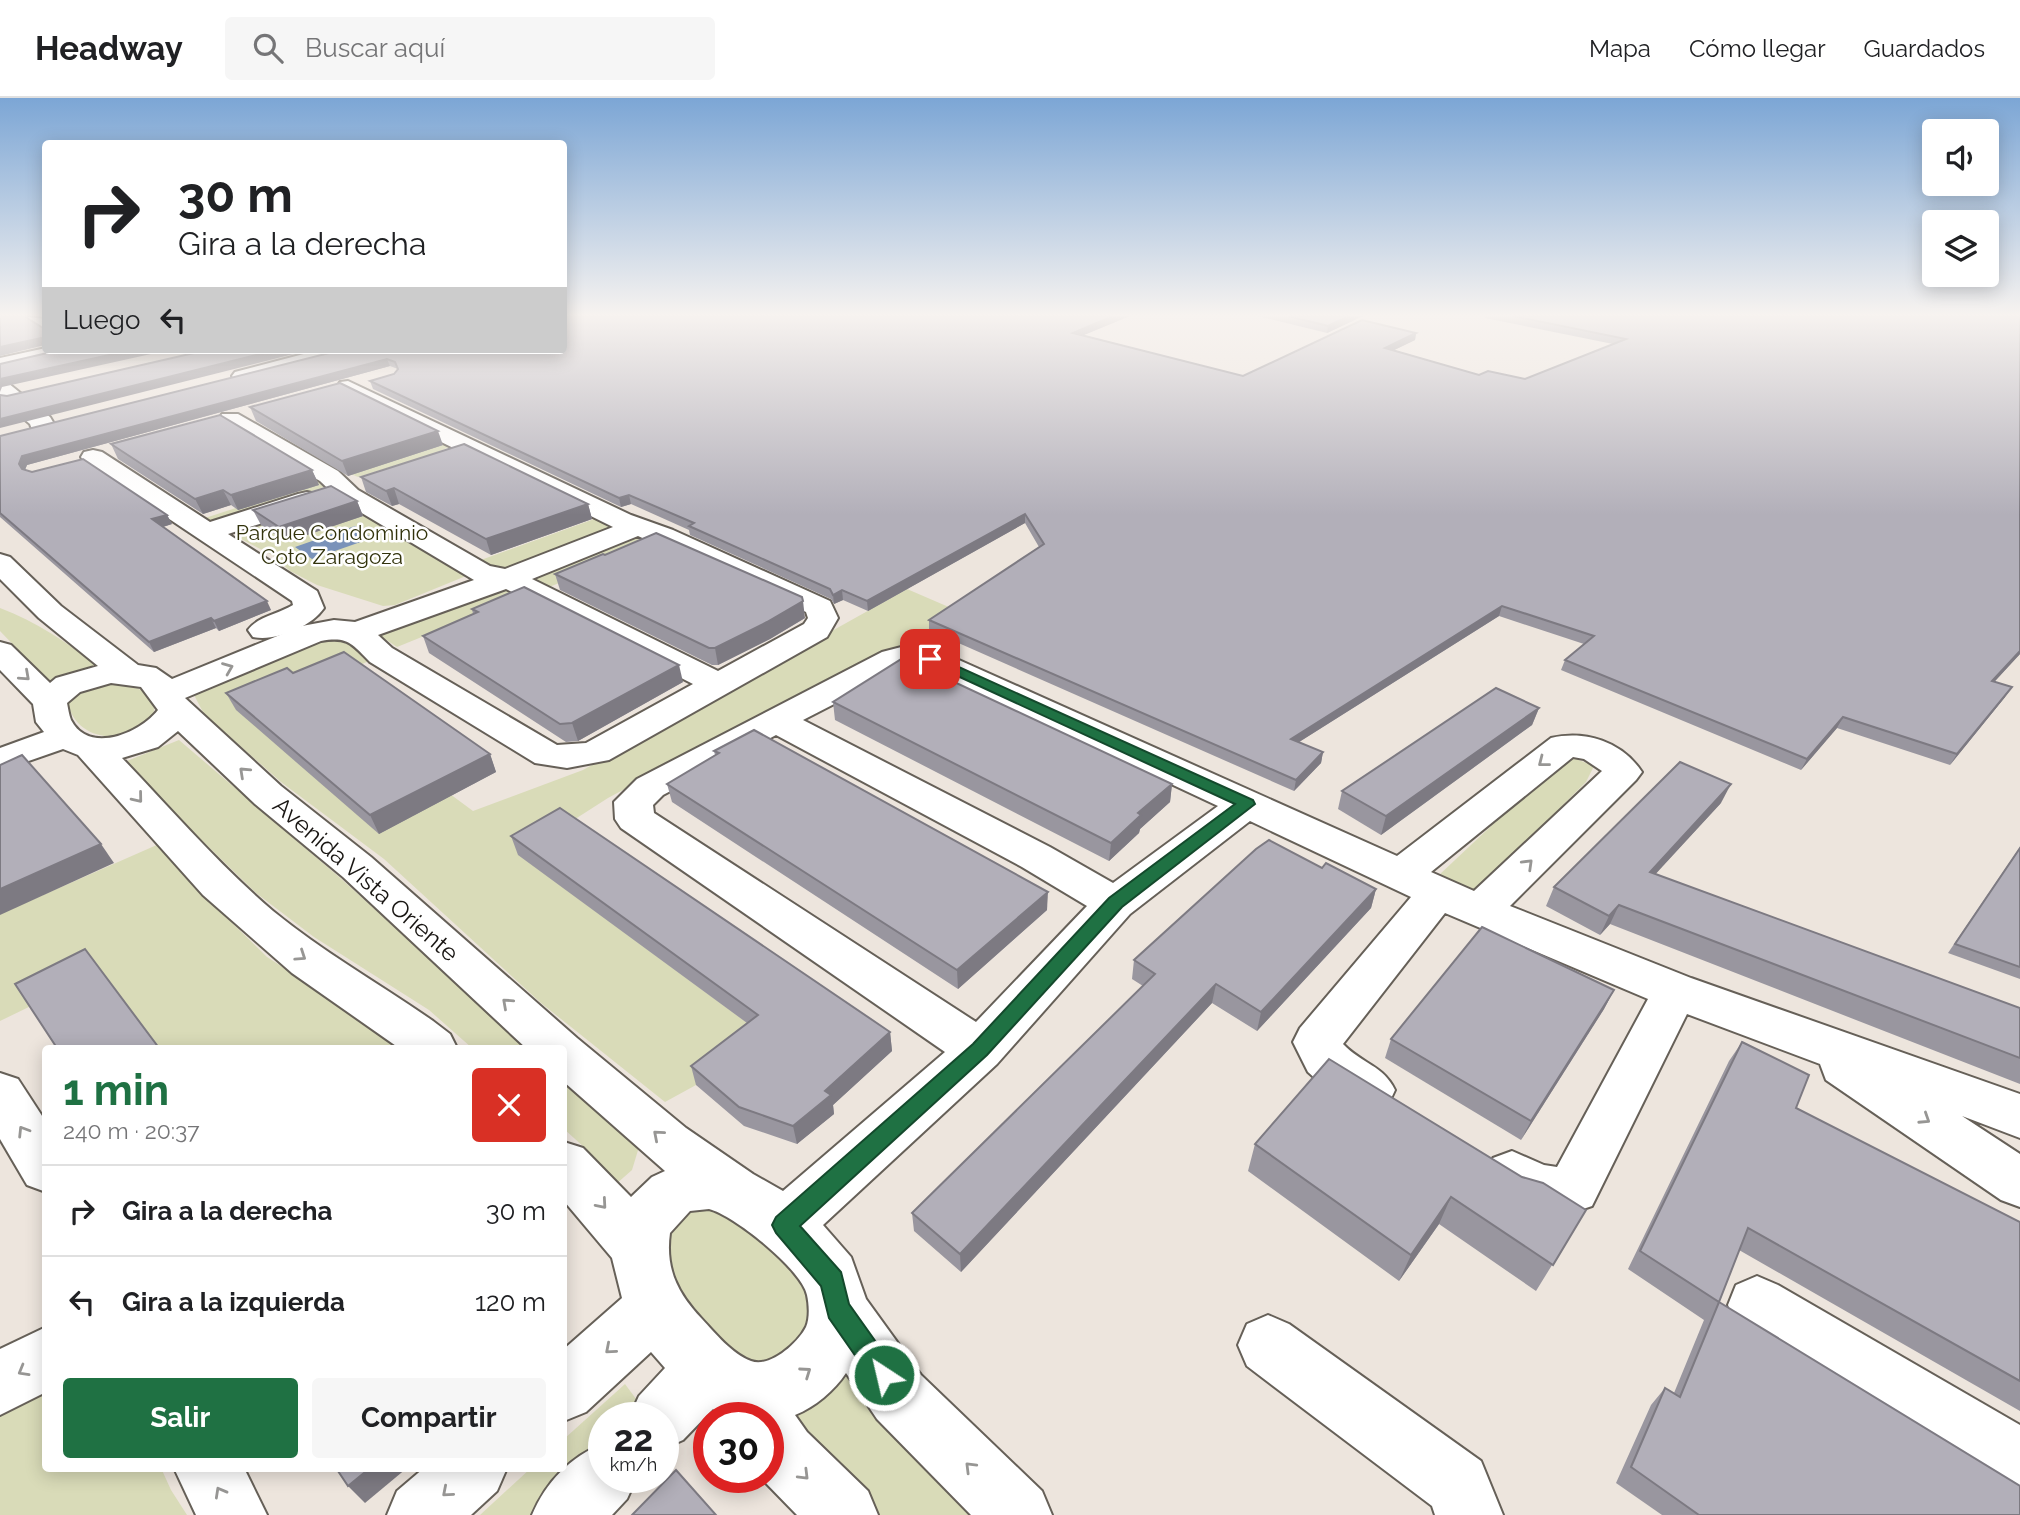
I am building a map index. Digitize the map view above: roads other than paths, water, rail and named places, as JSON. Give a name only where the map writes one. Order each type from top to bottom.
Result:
[{"type":"street","points":[[322,394],[365,382]]},
{"type":"street","points":[[348,387],[636,527],[663,536],[819,607],[823,618],[816,630],[596,752],[567,757],[548,755],[381,655],[357,632]]},
{"type":"street","points":[[6,392],[37,389]]},
{"type":"street","points":[[6,392],[42,422],[41,427]]},
{"type":"street","points":[[230,419],[328,476],[341,490],[481,573],[509,578],[717,683]]},
{"type":"street","points":[[16,434],[67,421]]},
{"type":"street","points":[[442,456],[469,448]]},
{"type":"street","points":[[94,456],[306,597],[309,608],[153,688]]},
{"type":"street","points":[[205,532],[373,479]]},
{"type":"street","points":[[64,725],[68,685],[91,677],[109,673],[153,688],[313,633],[334,629],[357,632],[509,578],[636,527]]},
{"type":"street","name":"Avenida Vista Oriente","points":[[0,563],[50,612],[153,688],[268,795],[357,867],[555,1045]]},
{"type":"street","points":[[0,603],[50,612]]},
{"type":"street","points":[[0,652],[64,725],[117,772],[169,835],[234,901],[291,949],[401,1022],[429,1045]]},
{"type":"street","points":[[980,1049],[635,819],[633,802],[650,787],[893,659],[912,654],[930,659],[1439,893],[1675,991],[2020,1116]]},
{"type":"street","points":[[0,733],[64,725],[119,750],[141,743],[169,723],[153,688]]},
{"type":"street","points":[[777,721],[1036,857],[1115,903]]},
{"type":"street","points":[[0,760],[64,725]]},
{"type":"street","points":[[784,1225],[980,1049],[1115,903],[1247,804]]},
{"type":"street","points":[[1403,1110],[1335,1068],[1321,1056],[1317,1042],[1439,893]]},
{"type":"street","points":[[1471,1150],[1528,1185],[1559,1193],[1573,1189],[1675,991]]},
{"type":"street","points":[[1785,1029],[2020,1183]]},
{"type":"street","points":[[567,1056],[668,1144],[758,1203],[784,1225],[832,1281],[838,1309],[834,1338],[815,1366],[782,1389],[748,1402]]},
{"type":"street","points":[[0,1094],[42,1162]]},
{"type":"street","points":[[567,1168],[638,1247]]},
{"type":"street","points":[[734,1189],[695,1184],[661,1200],[644,1222],[638,1247],[644,1276],[656,1308],[744,1402]]},
{"type":"street","points":[[1758,1305],[2020,1461]]},
{"type":"street","points":[[567,1387],[656,1308]]},
{"type":"street","points":[[838,1309],[899,1396],[1018,1515]]},
{"type":"street","points":[[1268,1345],[1458,1484],[1469,1515]]},
{"type":"street","points":[[0,1384],[42,1359]]},
{"type":"street","points":[[784,1455],[844,1515]]},
{"type":"street","points":[[209,1472],[233,1515]]},
{"type":"street","points":[[421,1515],[469,1472]]},
{"type":"street","points":[[566,1515],[588,1492]]},
{"type":"water","points":[[355,526],[372,538],[312,559],[295,547]]},
{"type":"park label","name":"Parque Condominio Coto Zaragoza","points":[[332,544]]}]
